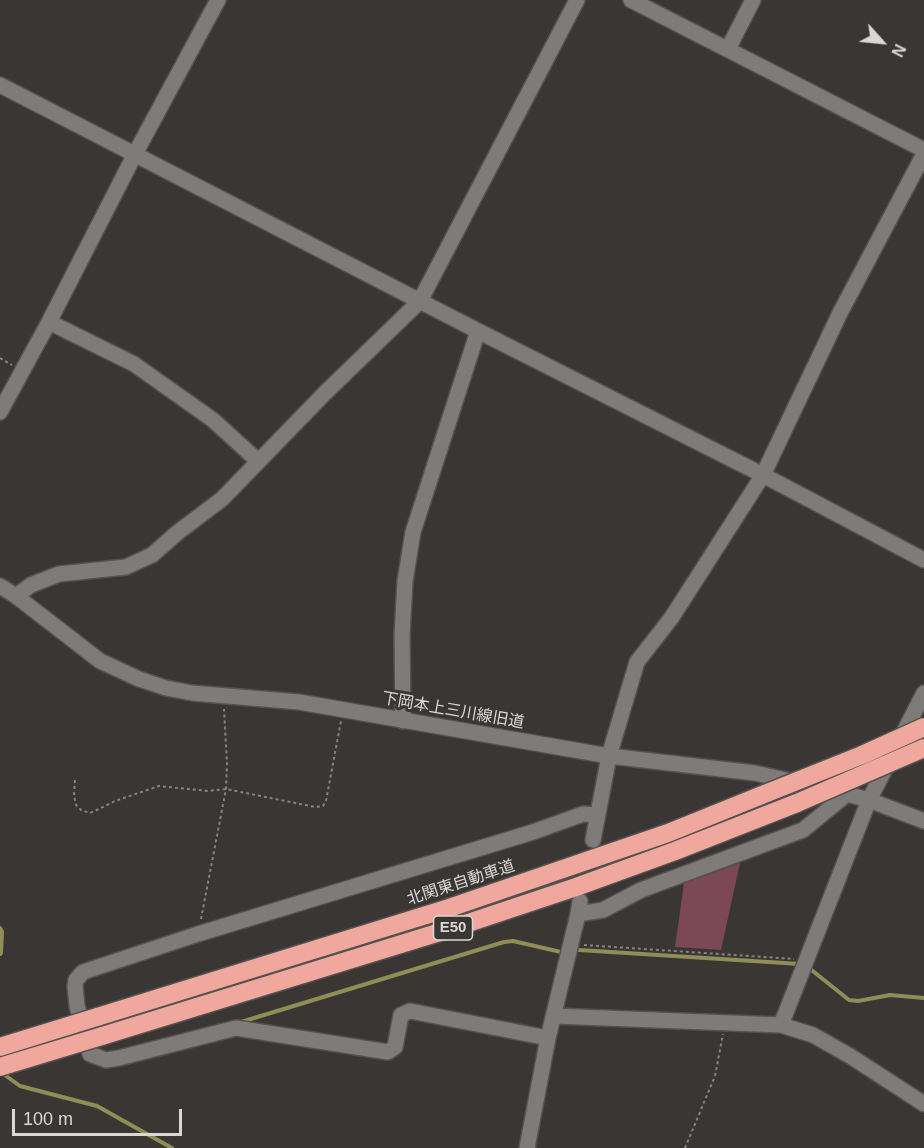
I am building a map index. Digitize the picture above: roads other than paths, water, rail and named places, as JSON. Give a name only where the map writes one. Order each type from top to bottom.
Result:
[{"type":"highway","name":"北関東自動車道","points":[[0,1047],[449,908],[668,833],[862,755],[924,727]]},
{"type":"highway","name":"E50","points":[[0,1067],[576,887],[797,803],[924,748]]},
{"type":"street","points":[[0,412],[218,0]]},
{"type":"street","points":[[16,596],[31,585],[59,574],[126,567],[152,555],[222,499],[325,393],[420,301],[577,0]]},
{"type":"street","points":[[592,840],[609,756],[637,662],[672,617],[763,475],[840,313],[924,152],[631,0]]},
{"type":"street","points":[[728,49],[753,0]]},
{"type":"street","points":[[0,85],[763,475],[924,560]]},
{"type":"street","points":[[49,322],[134,364],[213,420],[258,461]]},
{"type":"street","points":[[403,721],[402,635],[405,581],[413,532],[478,331]]},
{"type":"street","name":"下岡本上三川線旧道","points":[[0,586],[100,661],[139,679],[166,688],[192,693],[298,702],[609,756],[755,773],[847,794],[924,821]]},
{"type":"street","points":[[781,1025],[868,800],[924,693]]},
{"type":"street","points":[[527,1148],[548,1038],[579,908],[603,909],[641,890],[802,830],[847,794]]},
{"type":"street","points":[[548,1038],[410,1011],[401,1015],[395,1047],[388,1052],[236,1028],[106,1060],[90,1054],[77,1006],[75,986],[76,980],[83,972],[198,934],[533,832],[583,814],[597,815]]},
{"type":"street","points":[[554,1016],[781,1025],[813,1035],[924,1104]]},
{"type":"waterway","points":[[0,928],[2,932],[0,954]]},
{"type":"waterway","points":[[241,1022],[504,942],[513,941],[561,952]]},
{"type":"waterway","points":[[579,950],[800,964]]},
{"type":"waterway","points":[[809,968],[849,1000],[858,1001],[890,995],[924,998]]},
{"type":"waterway","points":[[2,1073],[20,1086],[97,1106],[172,1148]]}]
